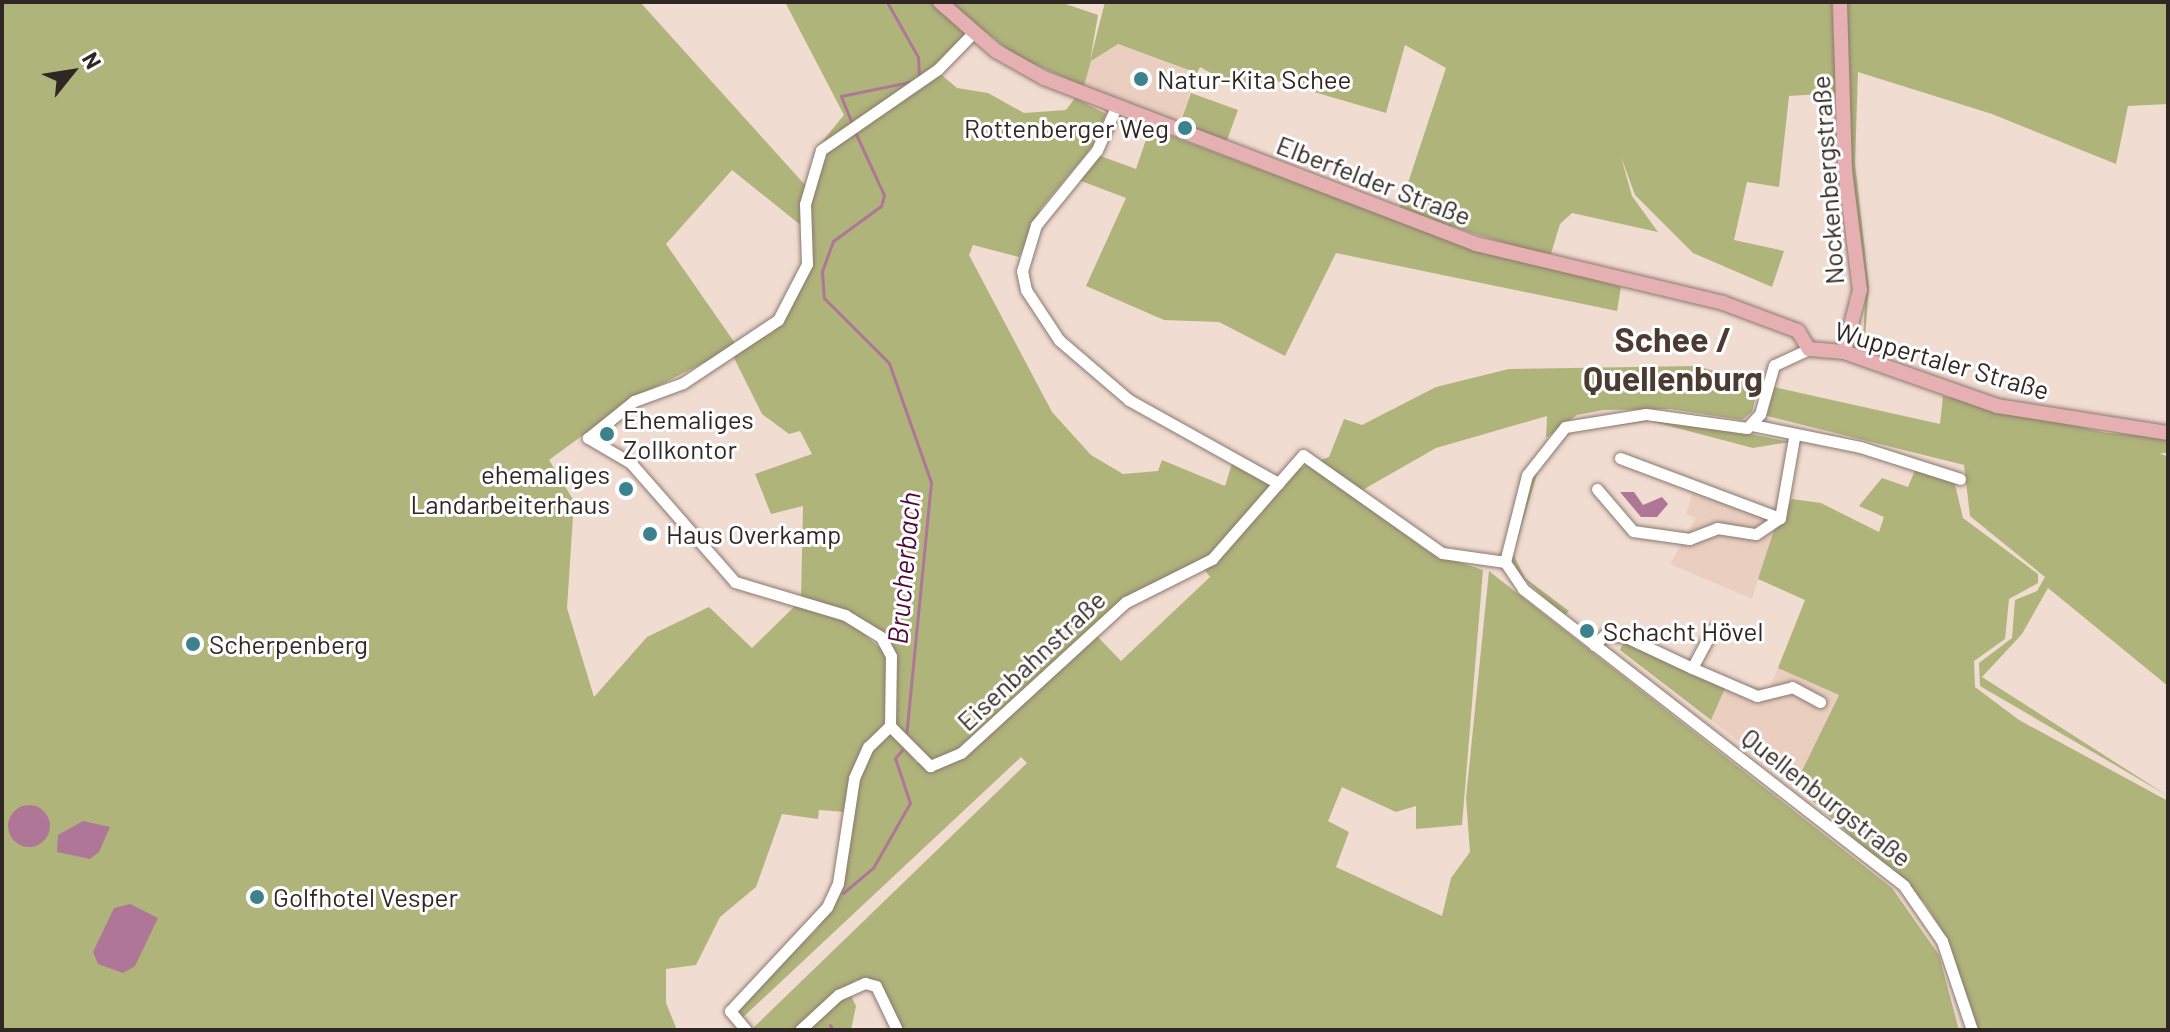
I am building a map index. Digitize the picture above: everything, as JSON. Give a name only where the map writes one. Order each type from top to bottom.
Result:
[{"type":"main road","name":"Elberfelder Straße","points":[[940,2],[973,33],[1031,72],[1116,107],[1476,244],[1732,306],[1798,331],[1809,349]]},
{"type":"main road","name":"Nockenbergstraße","points":[[1840,2],[1845,170],[1860,290],[1844,352]]},
{"type":"main road","name":"Wuppertaler Straße","points":[[1809,349],[1844,352],[1997,406],[2168,433]]},
{"type":"street","points":[[746,1030],[730,1011],[827,907],[838,883],[854,778],[868,747],[890,726],[891,656],[881,637],[845,615],[735,582],[631,463],[588,438],[634,401],[683,383],[771,328],[807,264],[805,204],[821,150],[938,69],[973,33]]},
{"type":"street","points":[[1116,107],[1097,150],[1036,225],[1022,271],[1026,290],[1059,340],[1129,400],[1278,483],[1297,457],[1316,458],[1354,492],[1442,553],[1505,556],[1527,475],[1573,422],[1661,414],[1752,425],[1794,438],[1860,447],[1960,479]]},
{"type":"street","name":"Wuppertaler Straße","points":[[1752,425],[1760,414],[1767,384],[1780,358],[1809,349]]},
{"type":"street","points":[[1597,489],[1633,531],[1689,539],[1717,528],[1756,534],[1780,518],[1794,438]]},
{"type":"street","points":[[1620,458],[1780,518]]},
{"type":"street","name":"Eisenbahnstraße","points":[[890,726],[918,761],[930,766],[961,753],[1126,602],[1212,559],[1262,510],[1278,483]]},
{"type":"street","name":"Quellenburgstraße","points":[[1505,556],[1523,589],[1904,886],[1942,941],[1972,1030]]},
{"type":"street","points":[[1692,668],[1713,629]]},
{"type":"street","name":"Quellenburgstraße","points":[[1594,645],[1606,634],[1626,637],[1757,696],[1792,687],[1820,702]]},
{"type":"street","points":[[800,1030],[838,995],[865,983],[876,986],[897,1030]]},
{"type":"shaded area","name":"Natur-Kita Schee","points":[[1117,44],[1197,73],[1179,124],[1084,86],[1091,61]]},
{"type":"shaded area","points":[[1694,488],[1777,519],[1752,599],[1670,564],[1696,518],[1686,514]]},
{"type":"shaded area","points":[[1620,492],[1634,492],[1643,505],[1662,497],[1668,504],[1657,517],[1641,517]]},
{"type":"shaded area","points":[[1778,668],[1839,694],[1795,785],[1711,720],[1728,681],[1769,689]]},
{"type":"shaded area","points":[[29,805],[44,811],[50,826],[44,841],[29,847],[14,841],[8,826],[14,811]]},
{"type":"shaded area","points":[[83,821],[110,827],[99,852],[90,859],[57,852],[58,835]]},
{"type":"shaded area","points":[[130,904],[158,918],[135,966],[123,973],[98,964],[93,952],[114,908]]},
{"type":"green space","points":[[2,2],[640,2],[806,186],[803,227],[732,170],[666,244],[737,346],[632,399],[549,460],[574,501],[567,608],[594,697],[647,637],[709,607],[752,648],[797,604],[845,618],[886,653],[886,721],[865,746],[845,812],[819,810],[818,819],[782,814],[756,887],[720,917],[696,965],[666,969],[666,1003],[677,1030],[2,1030]]},
{"type":"green space","points":[[785,2],[931,2],[965,34],[936,68],[821,143],[844,115]]},
{"type":"green space","points":[[949,2],[1060,2],[1098,15],[1090,61],[1105,2],[1832,2],[1836,93],[1789,96],[1779,187],[1747,182],[1734,240],[1784,251],[1772,287],[1693,253],[1635,195],[1621,157],[1632,196],[1658,232],[1572,213],[1560,224],[1550,257],[1399,210],[1446,68],[1405,45],[1386,113],[1273,80],[1264,91],[1233,85],[1200,67],[1197,73],[1118,44],[1091,61],[1084,86],[1016,56]]},
{"type":"green space","points":[[1846,2],[2168,2],[2168,104],[2128,106],[2116,164],[1992,114],[1858,72],[1855,163],[1869,287],[1865,338],[1890,360],[1863,342],[1866,275],[1853,191]]},
{"type":"green space","points":[[938,72],[957,88],[988,93],[1024,113],[1066,110],[1075,98],[1106,114],[1092,147],[1041,208],[1019,257],[973,245],[969,255],[1052,412],[1091,455],[1123,474],[1158,471],[1162,460],[1225,486],[1234,457],[1272,483],[1209,557],[1137,591],[1060,660],[1065,667],[1097,636],[1121,661],[1210,577],[1204,569],[1262,513],[1287,473],[1329,457],[1344,419],[1362,425],[1436,387],[1509,369],[1697,366],[1759,384],[1752,412],[1742,420],[1670,409],[1603,410],[1577,415],[1546,438],[1547,416],[1436,448],[1352,496],[1429,552],[1483,570],[1462,825],[1416,829],[1416,806],[1396,812],[1342,787],[1328,821],[1349,832],[1336,867],[1442,916],[1451,878],[1470,852],[1466,798],[1489,571],[1892,888],[1939,955],[1959,1030],[899,1030],[870,981],[856,980],[847,988],[856,1006],[851,1030],[751,1030],[1027,763],[1021,757],[739,1021],[735,1010],[817,929],[841,885],[855,779],[869,750],[891,731],[916,762],[931,768],[996,729],[993,724],[946,757],[923,760],[892,720],[884,638],[801,600],[803,506],[771,514],[755,474],[812,454],[800,431],[789,434],[762,414],[732,354],[773,332],[802,284],[808,205],[832,140]]},
{"type":"green space","points":[[1191,93],[1238,110],[1227,141],[1180,124]]},
{"type":"green space","points":[[1150,128],[1440,237],[1621,287],[1617,311],[1336,253],[1285,356],[1219,322],[1164,320],[1086,286],[1126,198],[1076,179],[1098,155],[1136,169]]},
{"type":"green space","points":[[1774,387],[1940,424],[1943,396],[2107,433],[2168,437],[2168,453],[2160,453],[2168,457],[2168,686],[2048,588],[2022,634],[1982,677],[2168,796],[1980,686],[1979,663],[2012,638],[2015,600],[2037,591],[2045,577],[1970,516],[1964,465],[1767,416]]},
{"type":"green space","points":[[1670,418],[1790,442],[1753,448],[1650,421],[1570,432],[1538,471],[1513,554],[1525,578],[1569,611],[1564,616],[1512,568],[1513,528],[1529,480],[1555,441],[1575,426]]},
{"type":"green space","points":[[1915,470],[1954,480],[1963,518],[2038,574],[2038,583],[2009,599],[2005,639],[1974,661],[1975,687],[2019,720],[2168,801],[2168,1030],[1976,1030],[1949,942],[1925,903],[1795,785],[1839,695],[1778,668],[1805,600],[1758,579],[1774,530],[1792,499],[1821,503],[1879,532],[1884,517],[1859,506],[1882,478],[1908,487]]},
{"type":"green space","points":[[1625,639],[1726,686],[1711,720],[1620,650]]},
{"type":"waterway","name":"Brucherbach","points":[[887,2],[918,57],[919,76]]},
{"type":"waterway","name":"Brucherbach","points":[[851,121],[841,96],[909,82]]},
{"type":"waterway","name":"Brucherbach","points":[[855,132],[884,195],[881,206],[833,241],[822,272],[824,298],[889,363],[931,482],[906,736]]},
{"type":"waterway","name":"Brucherbach","points":[[843,893],[873,868],[910,803],[895,758],[902,750]]},
{"type":"waterway","name":"Brucherbach","points":[[830,1025],[833,1030]]},
{"type":"place","name":"Natur-Kita Schee","points":[[1141,79]]},
{"type":"place","name":"Rottenberger Weg","points":[[1185,128]]},
{"type":"place","name":"Ehemaliges Zollkontor","points":[[607,434]]},
{"type":"place","name":"ehemaliges Landarbeiterhaus","points":[[626,489]]},
{"type":"place","name":"Haus Overkamp","points":[[650,534]]},
{"type":"place","name":"Schacht Hövel","points":[[1587,631]]},
{"type":"place","name":"Scherpenberg","points":[[193,644]]},
{"type":"place","name":"Golfhotel Vesper","points":[[257,897]]},
{"type":"district","name":"Schee / Quellenburg","points":[[1673,358]]}]
